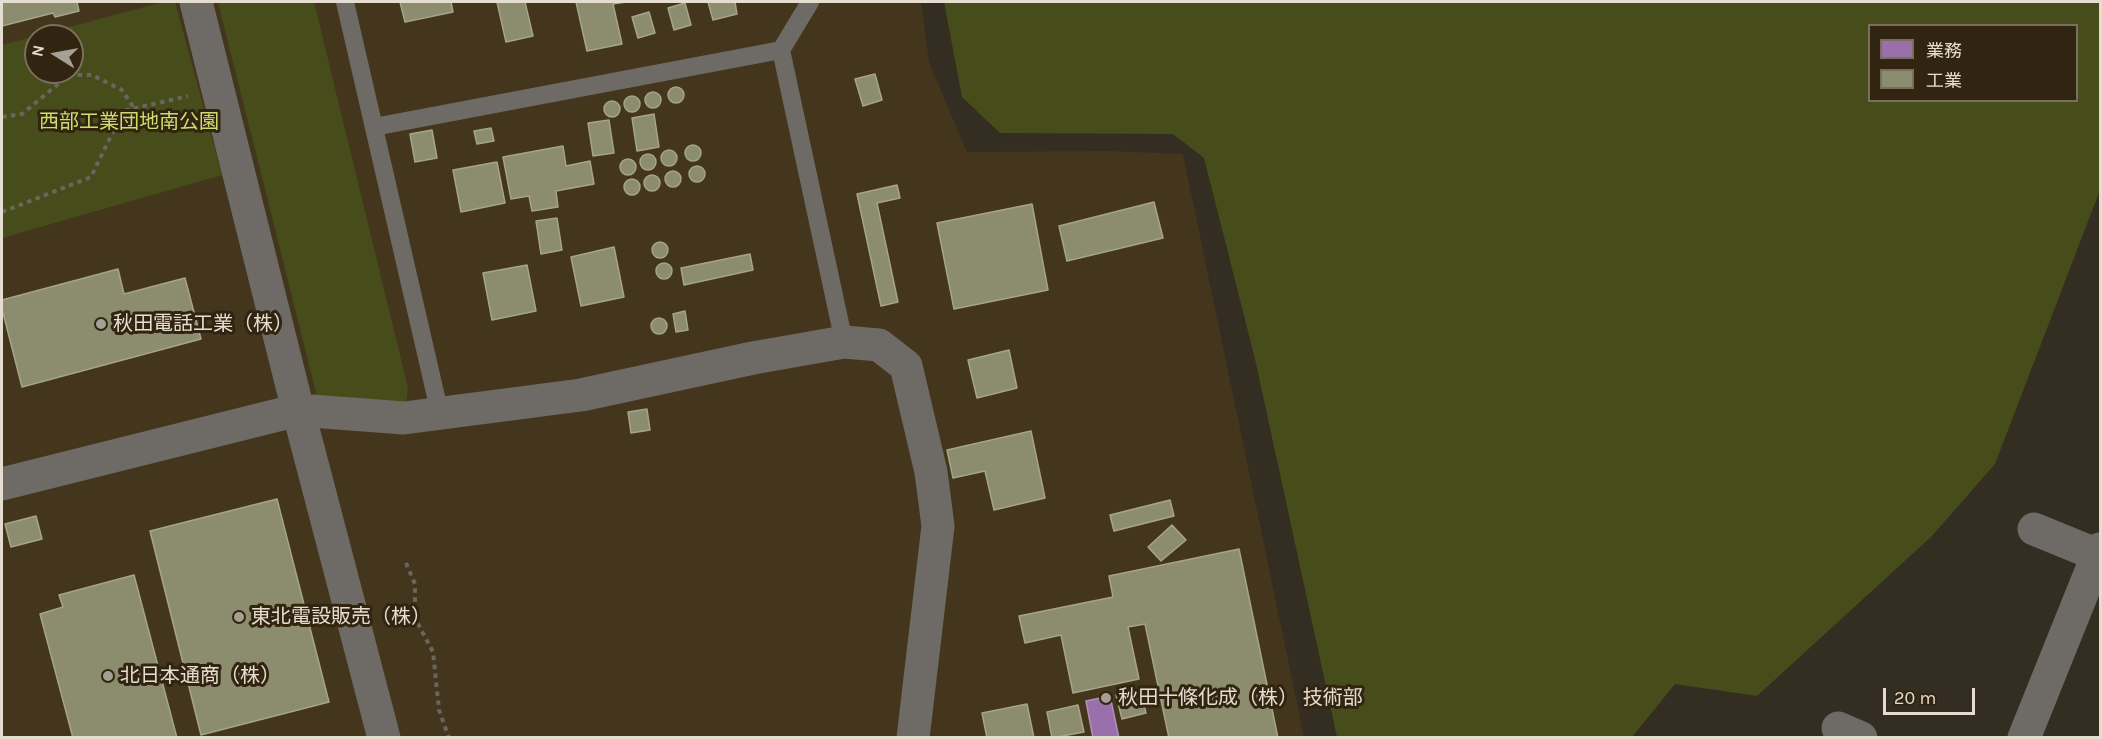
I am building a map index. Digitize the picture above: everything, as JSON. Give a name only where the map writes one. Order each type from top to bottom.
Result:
[{"type":"street","points":[[196,2],[298,410],[384,738]]},
{"type":"street","points":[[2,484],[298,410],[404,418],[440,414],[580,395],[753,358],[844,342],[879,345],[906,366],[931,472],[938,526],[913,738]]},
{"type":"street","points":[[2024,738],[2100,553],[2034,530]]},
{"type":"lane","points":[[345,2],[440,414]]},
{"type":"lane","points":[[810,2],[781,50],[844,342]]},
{"type":"lane","points":[[374,127],[781,50]]},
{"type":"path","points":[[2,117],[22,114],[69,75],[92,75],[122,90],[134,108]]},
{"type":"path","points":[[2,212],[90,177],[123,111],[189,95]]},
{"type":"path","points":[[406,563],[415,584],[415,618],[433,652],[439,710],[449,738]]},
{"type":"shaded area","points":[[2,2],[921,2],[929,62],[967,152],[1107,151],[1183,154],[1304,737],[2,737]]},
{"type":"green space","name":"西部工業団地南公園","points":[[163,2],[175,2],[222,175],[2,238],[2,45],[24,39],[24,84],[84,84],[84,24],[81,24]]},
{"type":"green space","points":[[218,2],[314,2],[408,388],[405,409],[319,404]]},
{"type":"green space","points":[[944,2],[2100,2],[2100,190],[1995,464],[1931,537],[1757,696],[1675,684],[1632,737],[1337,737],[1255,359],[1204,158],[1173,134],[1000,133],[962,97]]},
{"type":"building: 業務","points":[[1110,696],[1119,738],[1093,738],[1086,701]]},
{"type":"building: 工業","points":[[2,2],[77,2],[79,11],[55,17],[53,13],[2,26]]},
{"type":"building: 工業","points":[[400,2],[451,2],[453,12],[405,22]]},
{"type":"building: 工業","points":[[497,2],[525,2],[533,36],[506,42]]},
{"type":"building: 工業","points":[[576,2],[626,2],[613,4],[622,44],[587,51]]},
{"type":"building: 工業","points":[[708,2],[735,2],[737,14],[713,20]]},
{"type":"building: 工業","points":[[685,3],[691,25],[674,30],[668,8]]},
{"type":"building: 工業","points":[[649,12],[655,33],[638,38],[632,17]]},
{"type":"building: 工業","points":[[875,74],[882,100],[863,106],[855,79]]},
{"type":"building: 工業","points":[[673,87],[679,87],[684,95],[682,101],[673,103],[668,98],[668,92]]},
{"type":"building: 工業","points":[[650,92],[656,92],[661,100],[659,106],[650,108],[645,103],[645,97]]},
{"type":"building: 工業","points":[[629,96],[635,96],[640,104],[638,110],[629,112],[624,107],[624,101]]},
{"type":"building: 工業","points":[[609,101],[615,101],[620,109],[618,115],[609,117],[604,112],[604,106]]},
{"type":"building: 工業","points":[[654,114],[659,147],[637,151],[632,118]]},
{"type":"building: 工業","points":[[609,120],[614,153],[593,156],[588,123]]},
{"type":"building: 工業","points":[[491,128],[494,141],[477,144],[474,131]]},
{"type":"building: 工業","points":[[432,130],[437,158],[415,162],[410,134]]},
{"type":"building: 工業","points":[[690,145],[696,145],[701,153],[699,159],[690,161],[685,156],[685,150]]},
{"type":"building: 工業","points":[[563,146],[566,166],[590,161],[594,184],[556,191],[558,207],[532,211],[529,196],[511,199],[503,157]]},
{"type":"building: 工業","points":[[666,150],[672,150],[677,158],[675,164],[666,166],[661,161],[661,155]]},
{"type":"building: 工業","points":[[645,154],[651,154],[656,162],[654,168],[645,170],[640,165],[640,159]]},
{"type":"building: 工業","points":[[625,159],[631,159],[636,167],[634,173],[625,175],[620,170],[620,164]]},
{"type":"building: 工業","points":[[497,162],[505,203],[461,212],[453,170]]},
{"type":"building: 工業","points":[[694,166],[700,166],[705,174],[703,180],[694,182],[689,177],[689,171]]},
{"type":"building: 工業","points":[[670,171],[676,171],[681,179],[679,185],[670,187],[665,182],[665,176]]},
{"type":"building: 工業","points":[[649,175],[655,175],[660,183],[658,189],[649,191],[644,186],[644,180]]},
{"type":"building: 工業","points":[[629,179],[635,179],[640,187],[638,193],[629,195],[624,190],[624,184]]},
{"type":"building: 工業","points":[[897,185],[900,198],[877,203],[898,302],[881,306],[857,194]]},
{"type":"building: 工業","points":[[1154,202],[1163,238],[1067,261],[1059,226]]},
{"type":"building: 工業","points":[[1032,204],[1048,290],[954,309],[937,223]]},
{"type":"building: 工業","points":[[557,218],[562,250],[541,254],[536,221]]},
{"type":"building: 工業","points":[[657,242],[663,242],[668,250],[666,256],[657,258],[652,253],[652,247]]},
{"type":"building: 工業","points":[[614,247],[624,297],[581,306],[571,257]]},
{"type":"building: 工業","points":[[750,254],[753,270],[684,285],[681,268]]},
{"type":"building: 工業","points":[[661,263],[667,263],[672,271],[670,277],[661,279],[656,274],[656,268]]},
{"type":"building: 工業","points":[[527,265],[536,311],[492,320],[483,273]]},
{"type":"building: 工業","name":"秋田電話工業（株）","points":[[118,269],[124,294],[185,278],[201,339],[22,387],[2,309],[2,300]]},
{"type":"building: 工業","points":[[685,311],[688,330],[676,332],[673,314]]},
{"type":"building: 工業","points":[[656,318],[662,318],[667,326],[665,332],[656,334],[651,329],[651,323]]},
{"type":"building: 工業","points":[[1009,350],[1017,388],[977,398],[968,360]]},
{"type":"building: 工業","points":[[647,409],[650,430],[631,433],[628,412]]},
{"type":"building: 工業","points":[[1031,431],[1045,498],[994,510],[985,471],[953,478],[947,450]]},
{"type":"building: 工業","name":"東北電設販売（株）","points":[[277,499],[329,702],[201,735],[150,531]]},
{"type":"building: 工業","points":[[1170,500],[1174,516],[1114,531],[1110,515]]},
{"type":"building: 工業","points":[[36,516],[42,539],[11,547],[5,524]]},
{"type":"building: 工業","points":[[1172,525],[1186,540],[1161,561],[1148,547]]},
{"type":"building: 工業","points":[[1239,549],[1278,738],[1169,738],[1145,624],[1128,627],[1139,679],[1073,693],[1061,635],[1025,643],[1019,616],[1113,597],[1109,576]]},
{"type":"building: 工業","name":"北日本通商（株）","points":[[134,575],[177,738],[73,738],[40,614],[63,607],[59,595]]},
{"type":"building: 工業","points":[[1140,690],[1146,713],[1122,719],[1116,695]]},
{"type":"building: 工業","points":[[1027,704],[1034,738],[987,738],[982,713]]},
{"type":"building: 工業","points":[[1078,705],[1084,732],[1052,738],[1047,712]]},
{"type":"place","name":"秋田電話工業（株）","points":[[101,324]]},
{"type":"place","name":"東北電設販売（株）","points":[[239,617]]},
{"type":"place","name":"北日本通商（株）","points":[[108,676]]},
{"type":"place","name":"秋田十條化成（株） 技術部","points":[[1106,698]]}]
